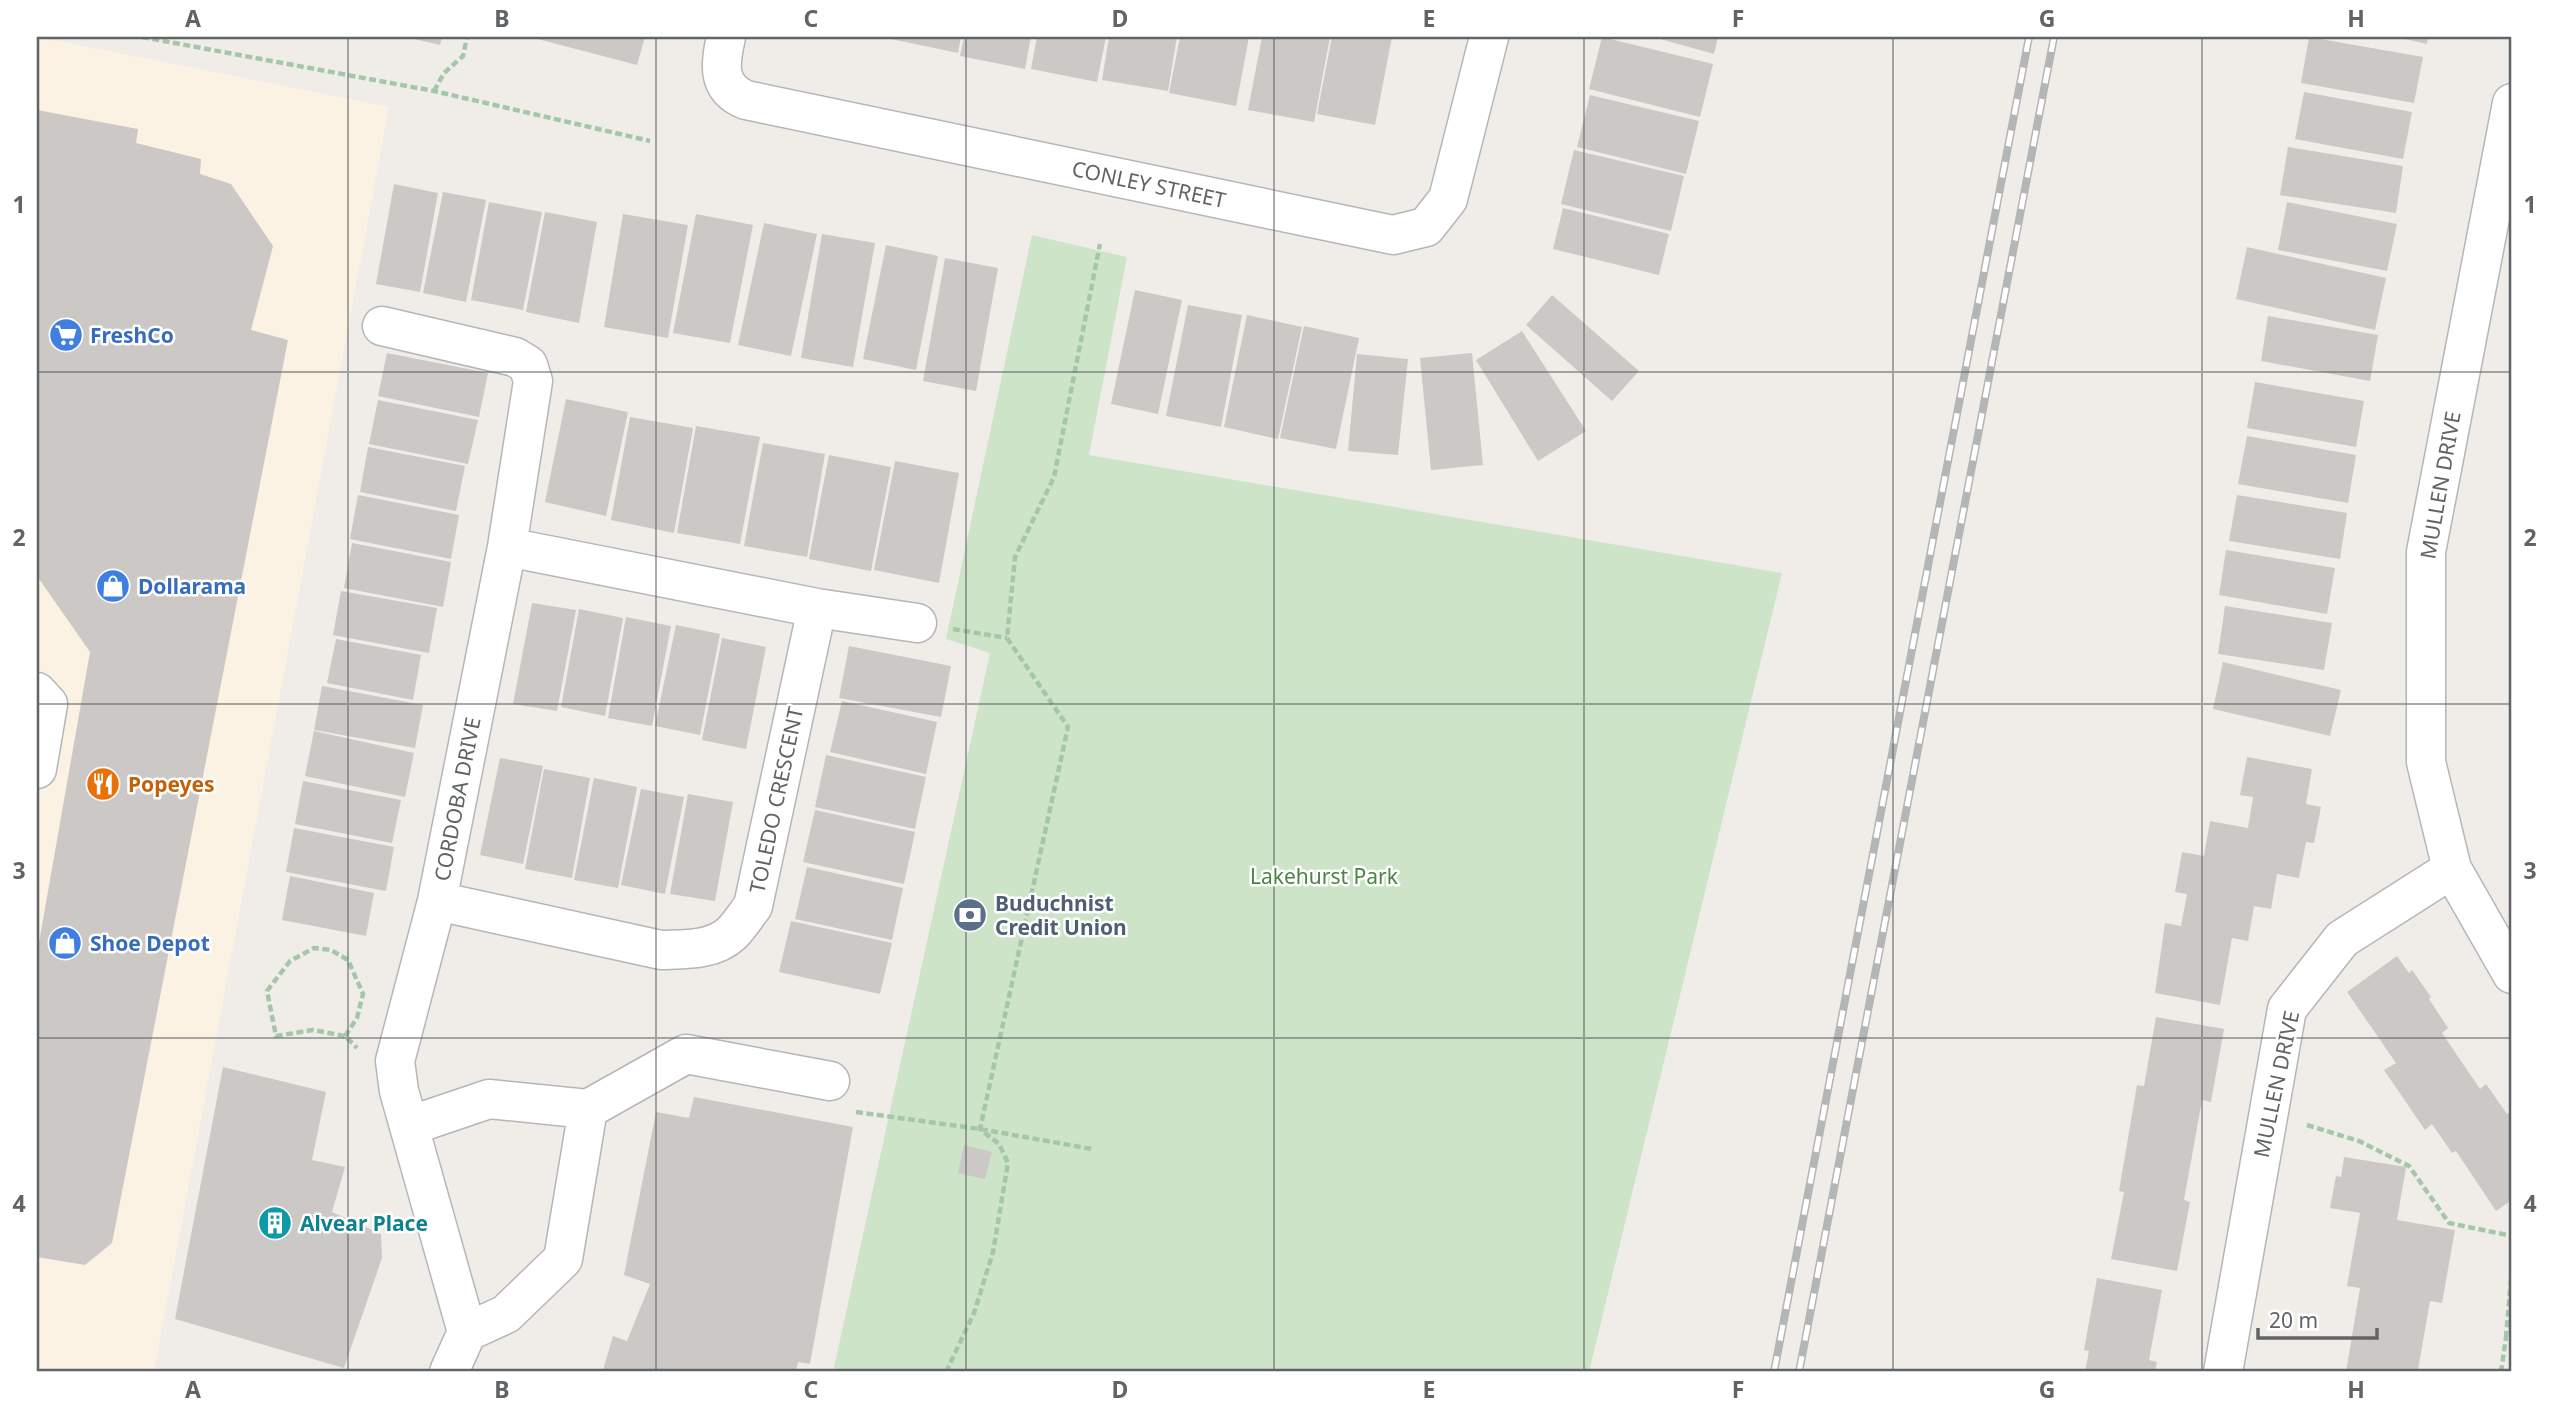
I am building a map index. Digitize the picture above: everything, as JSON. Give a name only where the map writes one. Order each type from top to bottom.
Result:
[{"type":"street","name":"CONLEY STREET","points":[[726,37],[720,61],[726,85],[734,95],[746,100],[1393,235],[1426,227],[1448,199],[1489,37]]},
{"type":"street","name":"MULLEN DRIVE","points":[[2512,103],[2499,243],[2426,552],[2426,762],[2452,869],[2512,974]]},
{"type":"street","name":"CORDOBA DRIVE","points":[[382,326],[515,357],[528,365],[533,381],[507,547],[437,901],[395,1061],[404,1108],[467,1332]]},
{"type":"street","points":[[507,547],[817,608],[917,623]]},
{"type":"street","name":"TOLEDO CRESCENT","points":[[437,901],[661,950],[695,949],[712,945],[730,935],[753,906],[817,608]]},
{"type":"street","points":[[37,692],[48,704],[37,769]]},
{"type":"street","name":"MULLEN DRIVE","points":[[2222,1372],[2287,1009],[2342,939],[2452,869]]},
{"type":"street","points":[[404,1108],[489,1099],[588,1110],[686,1054],[830,1081]]},
{"type":"street","points":[[449,1372],[467,1332],[506,1314],[563,1259],[588,1110]]},
{"type":"path","points":[[142,37],[434,91],[650,141]]},
{"type":"path","points":[[434,91],[444,73],[463,56],[467,37]]},
{"type":"path","points":[[980,1129],[1068,727],[1007,638],[1015,556],[1055,477],[1100,244]]},
{"type":"path","points":[[917,623],[1007,638]]},
{"type":"path","points":[[345,1036],[357,1018],[363,994],[348,960],[331,950],[314,948],[290,961],[267,991],[276,1036],[313,1030],[345,1036],[404,1108]]},
{"type":"path","points":[[853,1112],[980,1129],[1092,1149]]},
{"type":"path","points":[[2302,1123],[2359,1141],[2409,1166],[2449,1223],[2512,1236]]},
{"type":"path","points":[[946,1372],[974,1313],[992,1252],[1008,1163],[999,1144],[980,1129]]},
{"type":"path","points":[[2501,1372],[2509,1338],[2512,1268]]},
{"type":"shaded area","points":[[37,37],[389,107],[154,1372],[37,1372]]},
{"type":"green space","name":"Lakehurst Park","points":[[1032,235],[1127,257],[1089,455],[1782,573],[1589,1372],[833,1372],[990,653],[946,639]]},
{"type":"building","points":[[406,37],[442,37],[440,45]]},
{"type":"building","points":[[530,37],[645,37],[637,65]]},
{"type":"building","points":[[891,37],[961,37],[958,53]]},
{"type":"building","points":[[964,37],[1031,37],[1025,69],[960,56]]},
{"type":"building","points":[[1037,37],[1106,37],[1097,82],[1031,69]]},
{"type":"building","points":[[1109,37],[1177,37],[1168,91],[1102,80]]},
{"type":"building","points":[[1180,37],[1249,37],[1236,106],[1169,93]]},
{"type":"building","points":[[1262,37],[1330,37],[1314,122],[1248,110]]},
{"type":"building","points":[[1332,37],[1392,37],[1375,125],[1317,114]]},
{"type":"building","points":[[1602,37],[1713,64],[1700,117],[1589,89]]},
{"type":"building","points":[[1653,37],[1718,37],[1714,54]]},
{"type":"building","points":[[2309,37],[2423,57],[2414,103],[2301,83]]},
{"type":"building","points":[[2396,37],[2428,37],[2427,44]]},
{"type":"building","points":[[2304,92],[2412,112],[2403,159],[2295,139]]},
{"type":"building","points":[[1590,95],[1699,121],[1686,174],[1577,147]]},
{"type":"building","points":[[37,110],[138,129],[136,143],[201,159],[200,174],[231,184],[273,246],[251,330],[288,340],[112,1243],[85,1265],[37,1257],[37,954],[90,652],[37,576]]},
{"type":"building","points":[[2288,147],[2403,166],[2396,213],[2280,195]]},
{"type":"building","points":[[1574,150],[1684,176],[1671,231],[1561,204]]},
{"type":"building","points":[[394,184],[438,193],[420,292],[376,284]]},
{"type":"building","points":[[443,192],[486,200],[466,302],[423,293]]},
{"type":"building","points":[[489,202],[542,212],[523,310],[471,300]]},
{"type":"building","points":[[2287,202],[2397,224],[2387,271],[2278,250]]},
{"type":"building","points":[[1563,208],[1669,234],[1659,275],[1553,249]]},
{"type":"building","points":[[545,212],[597,222],[579,323],[526,312]]},
{"type":"building","points":[[623,214],[688,225],[668,338],[604,327]]},
{"type":"building","points":[[696,214],[753,225],[730,343],[673,333]]},
{"type":"building","points":[[764,223],[817,234],[791,356],[738,345]]},
{"type":"building","points":[[822,234],[875,243],[853,367],[801,358]]},
{"type":"building","points":[[886,245],[938,256],[916,370],[863,359]]},
{"type":"building","points":[[2247,247],[2386,278],[2375,330],[2236,299]]},
{"type":"building","points":[[945,258],[998,268],[976,391],[923,381]]},
{"type":"building","points":[[1135,290],[1182,300],[1158,414],[1111,404]]},
{"type":"building","points":[[1552,295],[1639,371],[1612,401],[1526,325]]},
{"type":"building","points":[[1188,305],[1242,315],[1221,427],[1166,416]]},
{"type":"building","points":[[1247,315],[1302,327],[1278,439],[1224,427]]},
{"type":"building","points":[[2268,316],[2378,335],[2370,381],[2261,361]]},
{"type":"building","points":[[1304,326],[1359,338],[1336,449],[1280,438]]},
{"type":"building","points":[[1522,331],[1586,431],[1538,461],[1476,360]]},
{"type":"building","points":[[387,353],[488,373],[479,417],[378,396]]},
{"type":"building","points":[[1472,353],[1483,465],[1431,470],[1420,358]]},
{"type":"building","points":[[1357,354],[1408,359],[1398,455],[1348,451]]},
{"type":"building","points":[[2255,382],[2364,401],[2356,447],[2247,428]]},
{"type":"building","points":[[566,399],[628,412],[606,516],[545,502]]},
{"type":"building","points":[[378,400],[478,420],[468,464],[369,444]]},
{"type":"building","points":[[630,417],[693,428],[674,533],[611,520]]},
{"type":"building","points":[[696,426],[760,437],[740,544],[677,533]]},
{"type":"building","points":[[2247,436],[2356,455],[2348,503],[2238,484]]},
{"type":"building","points":[[763,443],[825,454],[807,557],[744,546]]},
{"type":"building","points":[[368,447],[465,466],[456,511],[360,492]]},
{"type":"building","points":[[829,455],[891,467],[871,571],[809,559]]},
{"type":"building","points":[[895,461],[959,473],[939,583],[874,570]]},
{"type":"building","points":[[358,495],[459,515],[451,559],[350,539]]},
{"type":"building","points":[[2237,495],[2347,513],[2340,559],[2229,541]]},
{"type":"building","points":[[352,543],[451,562],[443,607],[344,588]]},
{"type":"building","points":[[2226,550],[2335,568],[2327,614],[2219,595]]},
{"type":"building","points":[[341,591],[437,608],[429,653],[333,635]]},
{"type":"building","points":[[532,603],[576,610],[557,711],[513,704]]},
{"type":"building","points":[[2225,606],[2332,623],[2324,670],[2218,654]]},
{"type":"building","points":[[579,609],[623,618],[605,716],[561,707]]},
{"type":"building","points":[[626,617],[671,626],[652,726],[608,718]]},
{"type":"building","points":[[676,625],[720,634],[700,735],[655,726]]},
{"type":"building","points":[[722,638],[766,647],[746,749],[702,740]]},
{"type":"building","points":[[336,639],[421,655],[413,700],[327,683]]},
{"type":"building","points":[[849,646],[951,666],[941,717],[839,698]]},
{"type":"building","points":[[2223,662],[2341,690],[2330,736],[2213,709]]},
{"type":"building","points":[[322,686],[423,705],[415,748],[314,730]]},
{"type":"building","points":[[842,701],[937,722],[926,774],[830,752]]},
{"type":"building","points":[[314,731],[414,753],[405,797],[305,776]]},
{"type":"building","points":[[826,755],[926,777],[915,829],[815,807]]},
{"type":"building","points":[[2247,757],[2312,769],[2306,804],[2321,807],[2314,843],[2306,842],[2299,878],[2277,874],[2271,909],[2254,906],[2248,941],[2232,938],[2220,1005],[2155,993],[2165,923],[2181,926],[2187,894],[2175,892],[2182,852],[2204,856],[2210,821],[2248,828],[2253,797],[2240,795]]},
{"type":"building","points":[[500,758],[543,766],[523,864],[480,855]]},
{"type":"building","points":[[544,769],[590,778],[572,878],[525,869]]},
{"type":"building","points":[[594,778],[637,787],[618,888],[574,880]]},
{"type":"building","points":[[303,781],[401,800],[392,843],[295,824]]},
{"type":"building","points":[[641,789],[684,797],[665,894],[621,885]]},
{"type":"building","points":[[688,794],[733,802],[715,901],[670,894]]},
{"type":"building","points":[[815,810],[915,832],[904,884],[803,862]]},
{"type":"building","points":[[294,828],[394,847],[386,891],[286,872]]},
{"type":"building","points":[[807,867],[903,888],[892,940],[795,919]]},
{"type":"building","points":[[290,876],[374,893],[366,936],[282,920]]},
{"type":"building","points":[[791,921],[892,943],[880,994],[779,972]]},
{"type":"building","points":[[2397,956],[2409,973],[2412,970],[2431,997],[2429,999],[2448,1028],[2442,1033],[2480,1089],[2486,1084],[2507,1114],[2512,1110],[2512,1200],[2496,1211],[2456,1151],[2452,1153],[2432,1124],[2425,1130],[2384,1070],[2396,1063],[2347,992]]},
{"type":"building","points":[[2156,1017],[2224,1029],[2211,1102],[2202,1100],[2184,1200],[2190,1202],[2177,1271],[2111,1259],[2124,1192],[2119,1191],[2137,1085],[2144,1086]]},
{"type":"building","name":"Alvear Place","points":[[223,1067],[326,1092],[312,1160],[345,1167],[332,1212],[381,1234],[382,1258],[344,1368],[175,1319]]},
{"type":"building","points":[[694,1097],[853,1127],[810,1364],[798,1362],[796,1372],[603,1370],[613,1336],[627,1341],[650,1284],[624,1275],[656,1112],[689,1118]]},
{"type":"building","points":[[964,1145],[992,1152],[985,1179],[958,1173]]},
{"type":"building","points":[[2344,1157],[2406,1167],[2397,1220],[2455,1230],[2442,1303],[2430,1301],[2418,1370],[2424,1372],[2346,1372],[2360,1288],[2347,1286],[2360,1213],[2330,1208],[2336,1176],[2341,1177]]},
{"type":"building","points":[[2097,1278],[2162,1290],[2149,1360],[2157,1362],[2155,1372],[2085,1372],[2089,1351],[2084,1350]]},
{"type":"railway","points":[[1774,1372],[2029,37]]},
{"type":"railway","points":[[1799,1372],[2054,37]]},
{"type":"place","name":"FreshCo","points":[[66,335]]},
{"type":"place","name":"Dollarama","points":[[113,586]]},
{"type":"place","name":"Popeyes","points":[[103,784]]},
{"type":"place","name":"Buduchnist Credit Union","points":[[970,915]]},
{"type":"place","name":"Shoe Depot","points":[[65,943]]},
{"type":"place","name":"Alvear Place","points":[[275,1223]]}]
